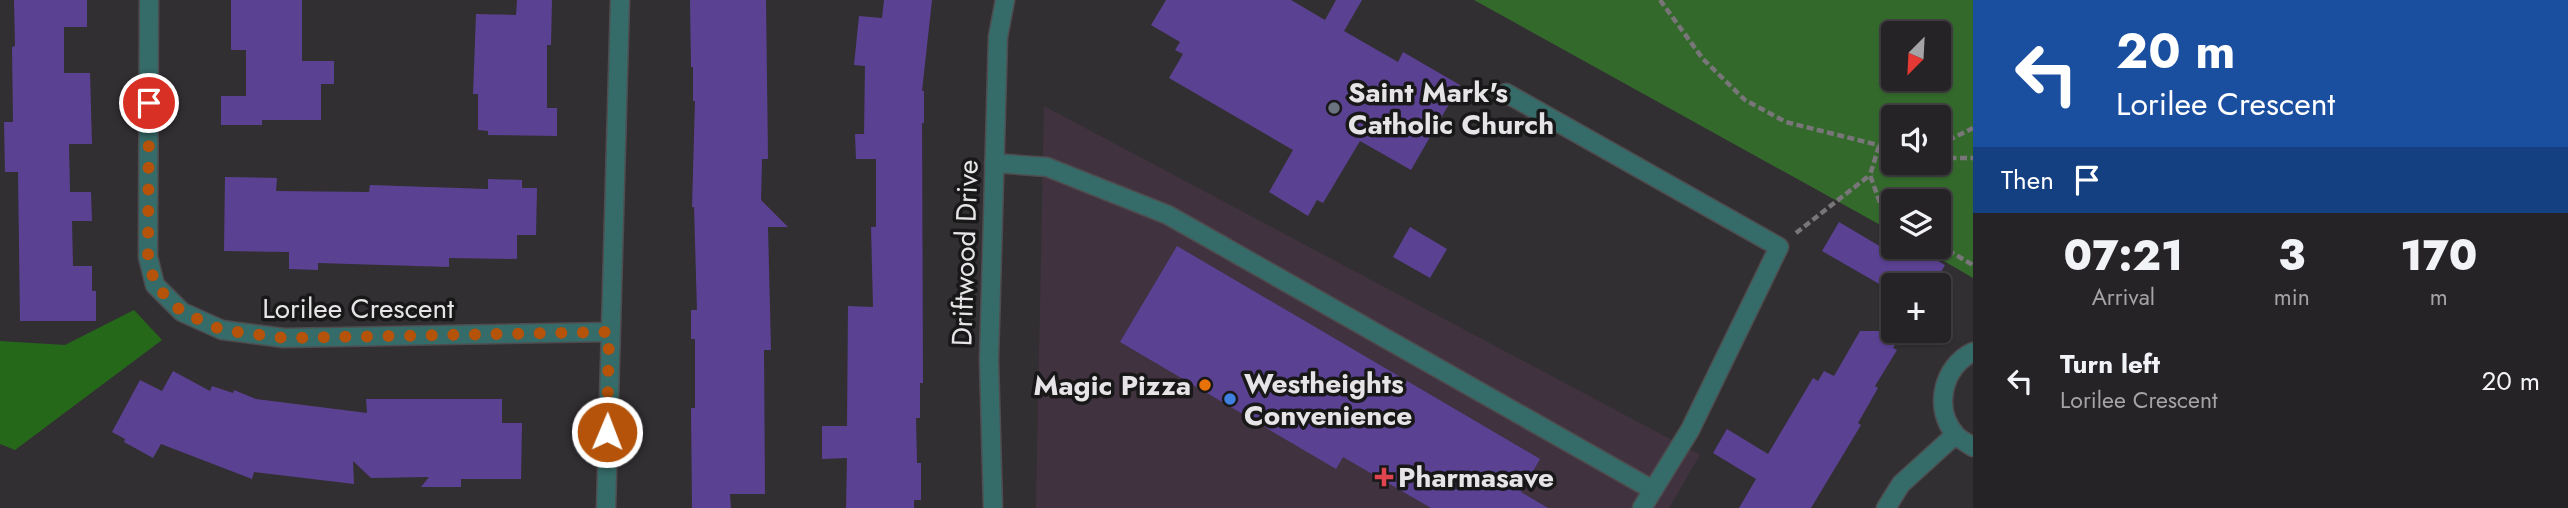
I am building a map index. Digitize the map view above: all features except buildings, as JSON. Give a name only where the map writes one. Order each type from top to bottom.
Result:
[{"type":"street","name":"Lorilee Crescent","points":[[149,0],[148,257],[155,285],[182,312],[222,330],[284,338],[609,332]]},
{"type":"street","points":[[606,508],[620,0]]},
{"type":"street","name":"Driftwood Drive","points":[[993,508],[989,360],[998,37],[1005,0]]},
{"type":"street","points":[[1506,93],[1779,247],[1690,430],[1642,508]]},
{"type":"street","points":[[994,163],[1047,167],[1168,215],[1653,490]]},
{"type":"street","points":[[1973,352],[1951,370],[1942,401],[1946,419],[1955,435],[1973,447]]},
{"type":"street","points":[[1886,508],[1900,484],[1955,435]]},
{"type":"path","points":[[1660,0],[1703,59],[1745,100],[1786,122],[1879,146],[1870,175],[1779,247]]},
{"type":"path","points":[[1951,139],[1973,128]]},
{"type":"path","points":[[1951,158],[1973,158]]},
{"type":"path","points":[[1870,175],[1881,205]]},
{"type":"path","points":[[1951,251],[1973,265]]},
{"type":"shaded area","points":[[1044,106],[1700,455],[1669,508],[1036,508]]},
{"type":"green space","points":[[1474,0],[1973,0],[1973,278],[1941,259],[1951,259],[1951,189],[1881,189],[1881,225]]},
{"type":"green space","points":[[134,310],[162,340],[15,450],[0,444],[0,341],[65,345]]},
{"type":"place","name":"Saint Mark's Catholic Church","points":[[1334,108]]},
{"type":"place","name":"Magic Pizza","points":[[1205,385]]},
{"type":"place","name":"Westheights Convenience","points":[[1230,399]]},
{"type":"place","name":"Pharmasave","points":[[1384,477]]},
{"type":"route","points":[[149,103],[148,257],[155,285],[182,312],[222,330],[284,338],[609,332],[607,432]]}]
